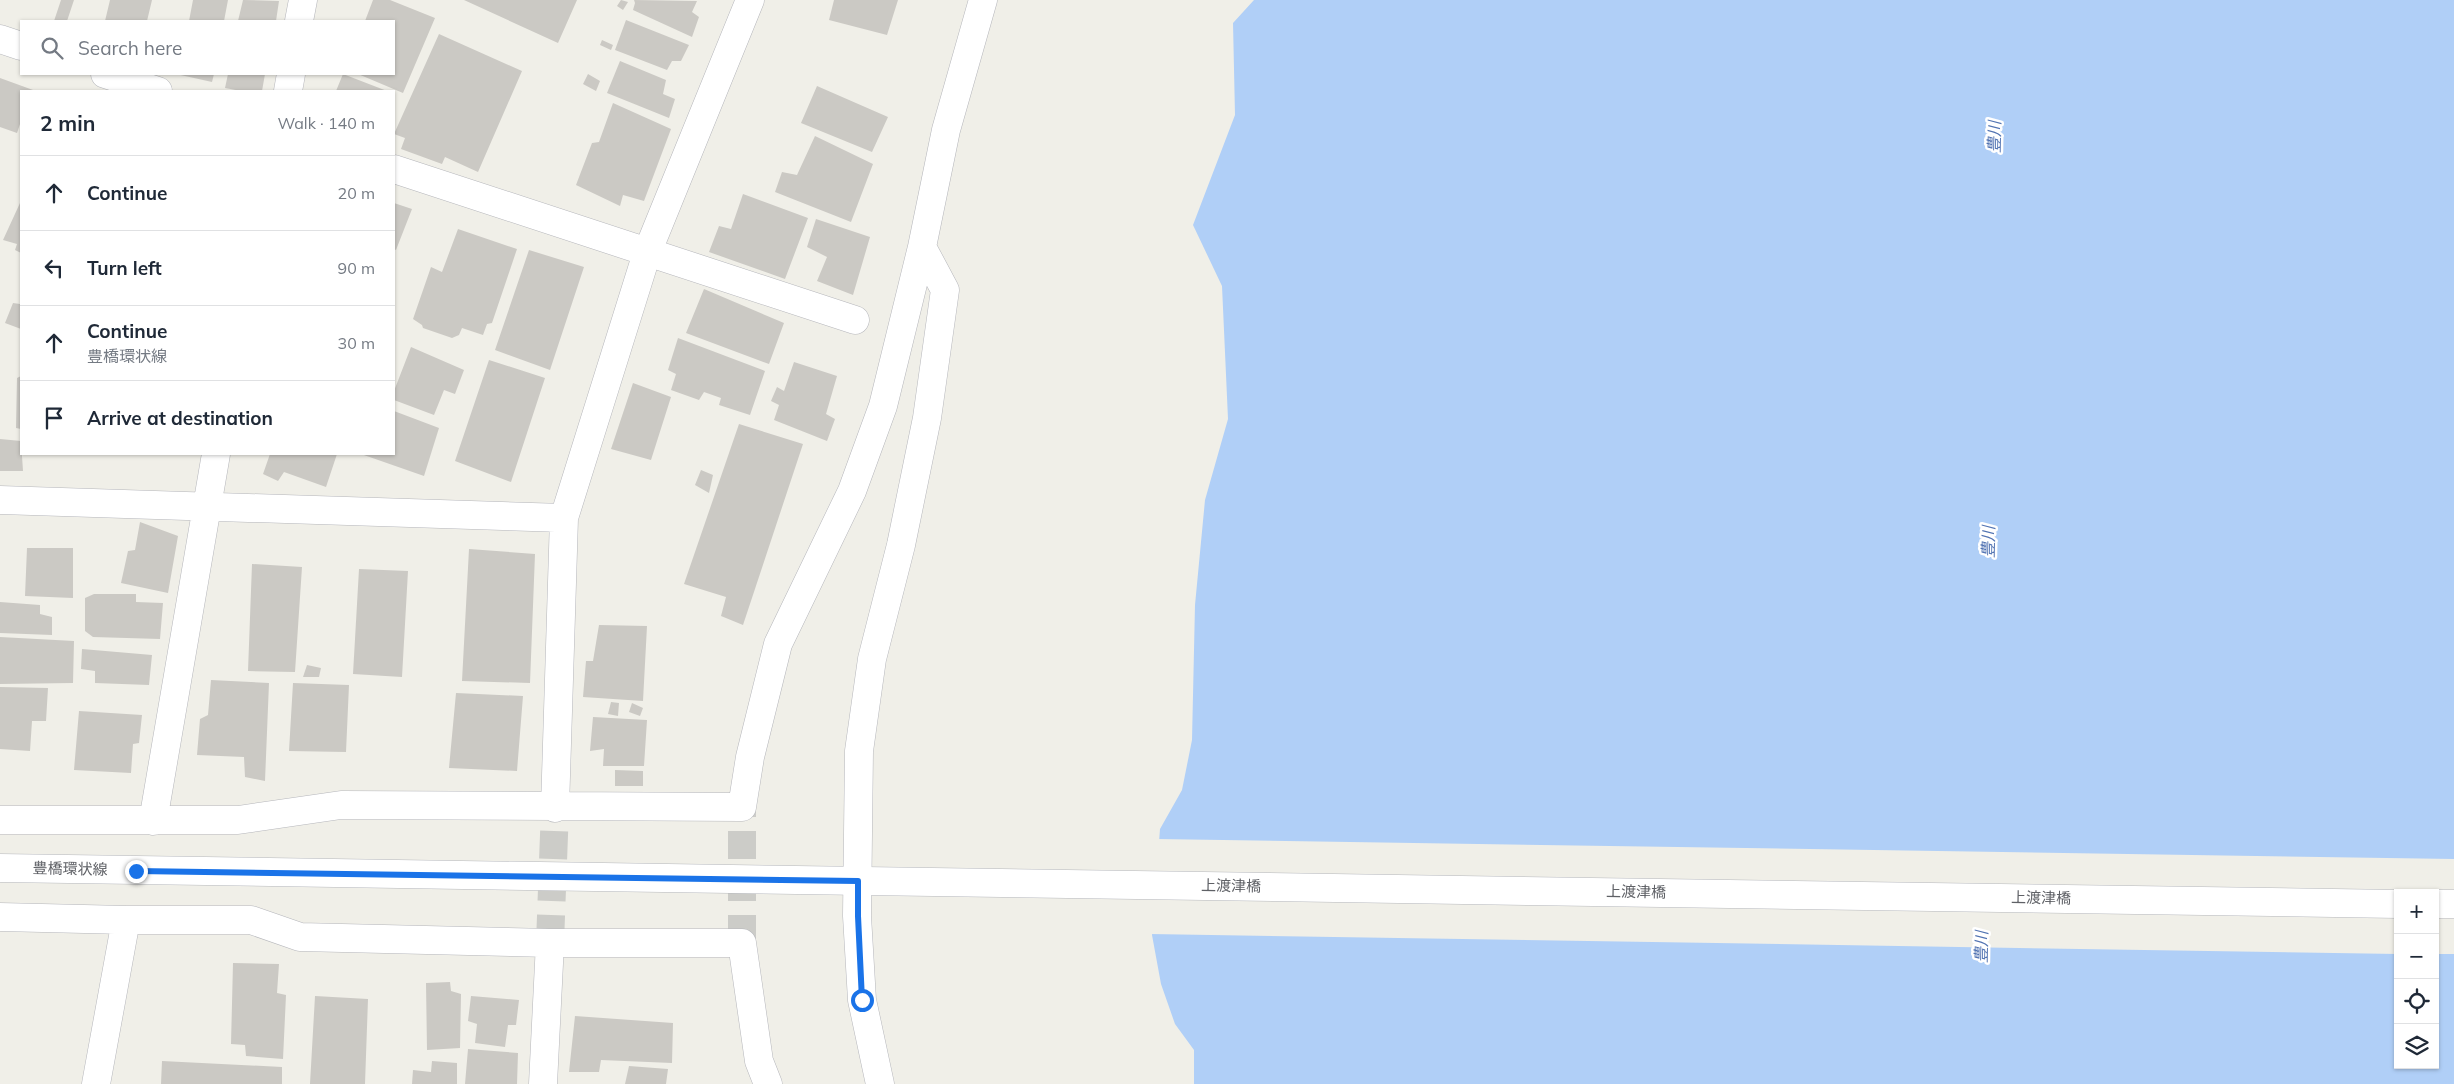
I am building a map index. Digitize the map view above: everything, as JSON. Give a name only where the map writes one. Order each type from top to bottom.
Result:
[{"type":"street","points":[[299,20],[302,0]]},
{"type":"street","points":[[554,808],[564,518],[647,253],[750,0]]},
{"type":"street","points":[[0,820],[153,822],[238,820],[341,805],[554,808],[742,807],[750,756],[778,644],[852,492],[884,406],[922,247],[946,130],[983,0]]},
{"type":"street","points":[[0,39],[20,46]]},
{"type":"street","points":[[108,75],[155,90]]},
{"type":"street","points":[[288,90],[290,75]]},
{"type":"street","points":[[395,169],[855,320]]},
{"type":"street","points":[[880,1084],[862,1000],[858,916],[866,881],[859,752],[872,659],[902,545],[925,428],[945,290],[922,247]]},
{"type":"street","points":[[153,822],[205,508],[216,455]]},
{"type":"street","points":[[0,500],[564,518]]},
{"type":"street","name":"豊橋環状線","points":[[0,868],[866,881]]},
{"type":"street","name":"上渡津橋","points":[[866,881],[2394,904]]},
{"type":"street","points":[[2439,904],[2454,904]]},
{"type":"street","points":[[0,917],[251,920],[300,937],[550,943],[742,942],[759,1061],[768,1084]]},
{"type":"street","points":[[96,1084],[126,920]]},
{"type":"street","points":[[543,1084],[550,943]]},
{"type":"water","name":"豊川","points":[[1254,0],[2454,0],[2454,1084],[1194,1084],[1194,1050],[1175,1024],[1161,984],[1152,935],[1160,829],[1182,790],[1192,740],[1195,605],[1205,500],[1228,419],[1222,286],[1193,225],[1235,115],[1233,23]]},
{"type":"pier","points":[[1157,839],[2454,859],[2454,954],[2439,954],[2439,889],[2394,889],[2394,954],[1150,934]]},
{"type":"building","points":[[61,0],[74,0],[67,20],[54,20]]},
{"type":"building","points":[[110,0],[152,0],[147,20],[105,20]]},
{"type":"building","points":[[193,0],[228,0],[224,20],[189,20]]},
{"type":"building","points":[[243,0],[279,1],[276,20],[238,20]]},
{"type":"building","points":[[373,0],[390,0],[435,18],[403,93],[360,75],[395,75],[395,20],[365,20]]},
{"type":"building","points":[[464,0],[577,0],[558,43]]},
{"type":"building","points":[[621,0],[628,2],[623,10],[617,6]]},
{"type":"building","points":[[634,0],[697,1],[692,12],[699,17],[692,37],[633,10]]},
{"type":"building","points":[[834,0],[898,0],[887,35],[829,20]]},
{"type":"building","points":[[626,20],[689,45],[681,61],[672,61],[667,70],[615,50]]},
{"type":"building","points":[[439,34],[522,71],[478,172],[445,157],[442,164],[401,149],[405,138],[395,134]]},
{"type":"building","points":[[602,40],[613,45],[611,50],[600,45]]},
{"type":"building","points":[[620,61],[666,80],[663,94],[675,99],[669,118],[607,93]]},
{"type":"building","points":[[588,74],[600,81],[596,91],[583,84]]},
{"type":"building","points":[[180,75],[214,75],[212,82]]},
{"type":"building","points":[[228,75],[265,75],[262,90],[225,88]]},
{"type":"building","points":[[343,75],[346,75],[384,90],[336,90]]},
{"type":"building","points":[[0,78],[33,90],[20,90],[20,124],[17,133],[0,127]]},
{"type":"building","points":[[817,86],[888,117],[872,152],[801,123]]},
{"type":"building","points":[[613,103],[671,129],[644,201],[623,195],[620,206],[576,185],[592,143],[599,142]]},
{"type":"building","points":[[815,136],[873,164],[851,222],[775,192],[782,172],[797,175]]},
{"type":"building","points":[[743,194],[808,218],[785,279],[709,252],[719,226],[731,229]]},
{"type":"building","points":[[20,203],[20,252],[15,250],[17,244],[3,240]]},
{"type":"building","points":[[395,203],[412,209],[395,250]]},
{"type":"building","points":[[816,219],[870,237],[853,295],[817,281],[827,257],[807,247]]},
{"type":"building","points":[[458,229],[517,249],[492,323],[487,324],[483,335],[462,328],[459,335],[452,338],[423,328],[422,325],[413,319],[431,267],[442,272]]},
{"type":"building","points":[[529,250],[584,267],[550,370],[495,350]]},
{"type":"building","points":[[704,289],[784,323],[769,364],[686,333]]},
{"type":"building","points":[[13,303],[20,304],[20,329],[5,323]]},
{"type":"building","points":[[678,338],[765,371],[750,415],[719,405],[721,398],[704,392],[699,400],[671,390],[676,374],[668,370]]},
{"type":"building","points":[[411,347],[464,370],[455,394],[444,390],[434,415],[395,400],[395,388]]},
{"type":"building","points":[[489,360],[545,378],[511,482],[455,461]]},
{"type":"building","points":[[794,362],[837,376],[826,414],[835,419],[827,441],[774,420],[779,405],[771,401],[777,387],[784,391]]},
{"type":"building","points":[[20,376],[20,429],[16,428],[17,378]]},
{"type":"building","points":[[633,383],[671,397],[651,460],[611,449]]},
{"type":"building","points":[[395,411],[439,428],[424,476],[364,455],[395,455]]},
{"type":"building","points":[[739,424],[803,444],[743,625],[721,616],[726,597],[684,584]]},
{"type":"building","points":[[0,439],[20,441],[23,471],[0,471]]},
{"type":"building","points":[[270,455],[337,455],[326,487],[284,472],[278,481],[263,474]]},
{"type":"building","points":[[701,470],[713,475],[709,493],[695,485]]},
{"type":"building","points":[[140,522],[178,536],[168,593],[121,583],[128,551],[135,550]]},
{"type":"building","points":[[27,548],[73,548],[73,598],[25,596]]},
{"type":"building","points":[[469,549],[535,554],[530,683],[462,681]]},
{"type":"building","points":[[252,564],[302,567],[295,672],[248,671]]},
{"type":"building","points":[[359,569],[408,571],[402,677],[353,674]]},
{"type":"building","points":[[94,594],[136,594],[136,602],[163,603],[160,639],[93,637],[85,631],[85,598]]},
{"type":"building","points":[[0,602],[40,605],[40,614],[52,617],[52,635],[0,633]]},
{"type":"building","points":[[599,625],[647,626],[643,701],[583,697],[586,661],[593,661]]},
{"type":"building","points":[[0,637],[74,641],[73,683],[0,684]]},
{"type":"building","points":[[82,649],[152,655],[149,685],[95,683],[95,671],[81,669]]},
{"type":"building","points":[[307,665],[321,668],[319,677],[303,677]]},
{"type":"building","points":[[211,680],[269,683],[265,781],[245,777],[244,757],[197,755],[200,719],[208,715]]},
{"type":"building","points":[[293,683],[349,685],[346,752],[289,751]]},
{"type":"building","points":[[0,687],[48,688],[46,721],[32,721],[30,751],[0,749]]},
{"type":"building","points":[[456,693],[523,696],[517,771],[449,768]]},
{"type":"building","points":[[611,702],[619,703],[618,716],[608,714]]},
{"type":"building","points":[[632,703],[643,708],[640,716],[629,712]]},
{"type":"building","points":[[79,711],[142,715],[139,743],[133,744],[131,773],[74,770]]},
{"type":"building","points":[[593,717],[647,720],[644,766],[603,766],[604,749],[590,751]]},
{"type":"building","points":[[615,770],[643,771],[643,786],[615,786]]},
{"type":"building","points":[[233,963],[279,964],[277,993],[286,995],[283,1059],[246,1056],[245,1045],[231,1044]]},
{"type":"building","points":[[450,982],[451,991],[461,994],[460,1048],[427,1050],[426,983]]},
{"type":"building","points":[[315,996],[368,999],[365,1084],[310,1084]]},
{"type":"building","points":[[471,996],[519,1000],[516,1025],[508,1025],[505,1047],[475,1043],[477,1024],[468,1021]]},
{"type":"building","points":[[575,1016],[673,1023],[672,1063],[601,1060],[599,1072],[569,1072]]},
{"type":"building","points":[[468,1049],[518,1053],[517,1084],[465,1084]]},
{"type":"building","points":[[162,1061],[282,1067],[282,1084],[161,1084]]},
{"type":"building","points":[[432,1061],[457,1063],[457,1084],[412,1084],[413,1070],[431,1072]]},
{"type":"building","points":[[629,1066],[668,1069],[666,1084],[625,1084]]},
{"type":"tunnel","points":[[742,807],[742,943]]},
{"type":"tunnel","points":[[550,943],[555,808]]},
{"type":"route","points":[[136,871],[858,881],[862,1000]]}]
